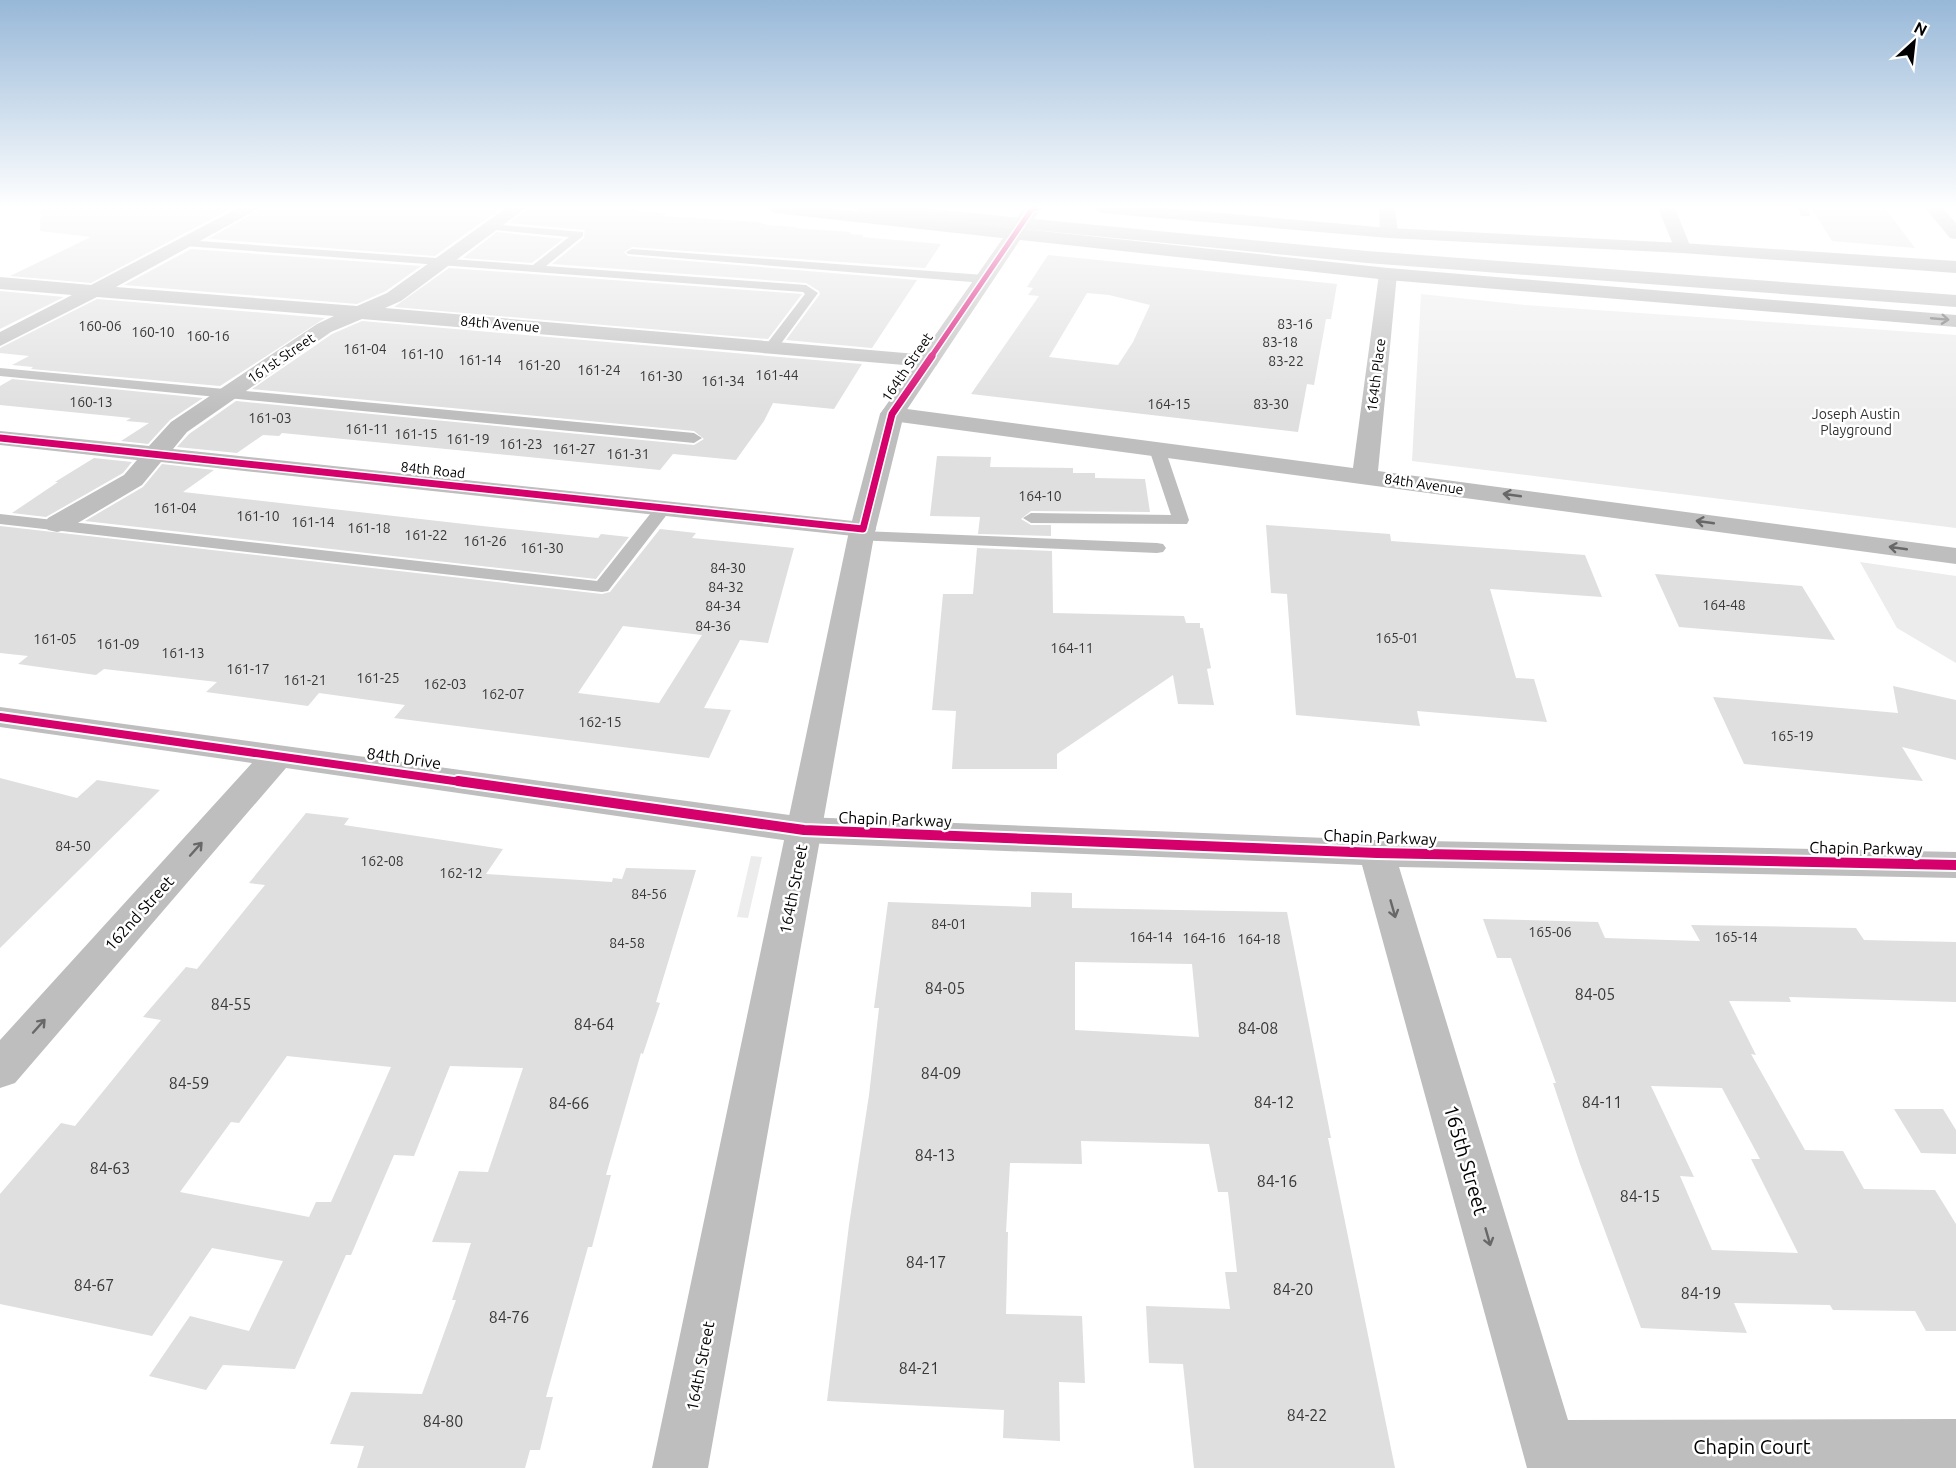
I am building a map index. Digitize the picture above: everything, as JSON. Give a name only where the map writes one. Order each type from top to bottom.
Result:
[{"type":"main road","points":[[0,340],[121,277]]},
{"type":"main road","name":"161st Street","points":[[57,525],[133,480],[179,427],[324,328],[394,297],[423,277]]},
{"type":"main road","name":"164th Street","points":[[680,1468],[862,532],[892,414],[986,277]]},
{"type":"main road","name":"164th Place","points":[[1365,476],[1388,277]]},
{"type":"main road","points":[[1418,277],[1956,321]]},
{"type":"main road","points":[[1628,277],[1956,301]]},
{"type":"main road","points":[[1838,277],[1956,285]]},
{"type":"main road","name":"84th Avenue","points":[[0,284],[772,346],[927,361]]},
{"type":"main road","name":"84th Avenue","points":[[892,414],[1956,556]]},
{"type":"main road","name":"84th Road","points":[[0,438],[664,508],[862,532]]},
{"type":"main road","name":"84th Drive","points":[[0,717],[804,830]]},
{"type":"main road","name":"162nd Street","points":[[0,1070],[279,755]]},
{"type":"main road","name":"Chapin Parkway","points":[[804,830],[1377,852],[1956,865]]},
{"type":"main road","name":"165th Street","points":[[1377,852],[1552,1458]]},
{"type":"main road","name":"Chapin Court","points":[[1552,1458],[1956,1446]]},
{"type":"lane","points":[[627,277],[806,289],[813,293],[772,346]]},
{"type":"lane","points":[[951,277],[984,279]]},
{"type":"lane","points":[[0,372],[694,438]]},
{"type":"lane","points":[[1030,518],[1180,520],[1157,449]]},
{"type":"lane","points":[[0,519],[602,587],[664,508]]},
{"type":"lane","points":[[862,532],[1157,548]]},
{"type":"green space","name":"Joseph Austin Playground","points":[[1421,294],[1525,305],[1956,335],[1956,528],[1412,461]]},
{"type":"green space","points":[[1860,562],[1956,576],[1956,663],[1897,628]]},
{"type":"green space","points":[[751,856],[762,857],[748,918],[737,917]]},
{"type":"building","points":[[16,277],[103,277],[91,283]]},
{"type":"building","points":[[140,277],[406,277],[386,291],[357,304],[124,285]]},
{"type":"building","points":[[437,277],[564,277],[802,294],[768,339],[394,307]]},
{"type":"building","points":[[719,277],[875,277],[917,280],[872,348],[786,340],[820,294],[806,283]]},
{"type":"building","points":[[1034,277],[1262,277],[1337,284],[1331,319],[1326,319],[1314,385],[1307,384],[1298,432],[971,394],[1039,296],[1028,295],[1033,288],[1027,287]],"holes":[[[1087,293],[1109,295],[1150,305],[1133,342],[1118,365],[1049,357]]]},
{"type":"building","points":[[0,291],[64,297],[0,329]]},
{"type":"building","points":[[97,299],[325,318],[220,386],[31,369],[33,367],[12,365],[29,356],[0,353],[0,348]]},
{"type":"building","points":[[362,321],[862,364],[834,409],[773,403],[764,421],[736,460],[673,454],[660,470],[282,433],[279,436],[263,435],[237,453],[177,447],[189,434],[236,401],[694,445],[704,439],[694,431],[252,389],[332,334]]},
{"type":"building","points":[[12,379],[203,398],[170,420],[148,444],[121,441],[149,423],[126,421],[131,418],[0,405],[0,386]]},
{"type":"building","points":[[937,456],[991,457],[990,467],[1073,468],[1073,473],[1095,473],[1095,478],[1145,479],[1150,512],[1031,511],[1021,519],[1031,525],[1051,525],[1051,536],[978,534],[980,517],[930,516]]},
{"type":"building","points":[[94,458],[132,462],[123,473],[46,517],[12,513],[58,482],[55,482]]},
{"type":"building","points":[[162,464],[214,470],[183,492],[598,538],[601,534],[629,537],[596,579],[85,521],[143,487]]},
{"type":"building","points":[[1266,525],[1390,534],[1391,541],[1585,555],[1602,597],[1490,589],[1516,678],[1534,679],[1547,722],[1417,711],[1420,726],[1296,715],[1287,594],[1271,593]]},
{"type":"building","points":[[0,526],[602,594],[610,592],[660,529],[696,533],[692,538],[794,548],[768,643],[740,640],[704,708],[731,710],[709,758],[394,718],[405,705],[319,693],[308,706],[206,692],[217,682],[104,669],[96,675],[18,664],[28,656],[0,653]],"holes":[[[623,626],[702,635],[659,703],[578,693]]]},
{"type":"building","points":[[977,548],[1052,551],[1053,613],[1184,616],[1186,623],[1200,623],[1211,668],[1207,669],[1214,705],[1178,704],[1173,675],[1057,754],[1057,769],[952,769],[956,711],[932,710],[943,594],[973,594]]},
{"type":"building","points":[[1655,574],[1802,586],[1835,640],[1679,627]]},
{"type":"building","points":[[1893,686],[1956,700],[1956,760],[1902,747],[1923,781],[1744,764],[1713,697],[1898,713]]},
{"type":"building","points":[[0,778],[77,798],[97,780],[160,790],[0,948]]},
{"type":"building","points":[[306,813],[349,818],[344,825],[503,849],[486,874],[612,882],[613,878],[622,879],[626,868],[696,870],[656,1002],[660,1003],[643,1054],[641,1053],[606,1175],[611,1175],[592,1247],[588,1247],[546,1397],[553,1397],[540,1450],[530,1450],[525,1468],[357,1468],[364,1446],[330,1444],[351,1392],[422,1394],[456,1300],[452,1300],[471,1243],[432,1242],[459,1171],[488,1172],[523,1068],[450,1066],[414,1156],[394,1155],[351,1255],[346,1255],[295,1369],[223,1365],[206,1390],[149,1376],[190,1316],[249,1331],[283,1261],[212,1248],[152,1336],[0,1304],[0,1194],[61,1123],[75,1126],[161,1020],[143,1017],[186,967],[197,969],[265,885],[249,883]],"holes":[[[287,1056],[391,1067],[331,1202],[316,1202],[309,1217],[180,1192],[231,1122],[239,1123]]]},
{"type":"building","points":[[1031,892],[1072,893],[1072,908],[1287,912],[1331,1138],[1328,1138],[1395,1468],[1194,1468],[1183,1364],[1149,1363],[1146,1306],[1230,1309],[1225,1272],[1237,1272],[1228,1192],[1218,1192],[1209,1144],[1081,1141],[1082,1164],[1010,1163],[1006,1232],[1008,1232],[1006,1314],[1082,1316],[1085,1383],[1059,1382],[1060,1441],[1003,1438],[1004,1410],[827,1401],[849,1225],[869,1095],[879,1008],[874,1008],[888,902],[1031,907]],"holes":[[[1075,962],[1192,964],[1199,1037],[1075,1030]]]},
{"type":"building","points":[[1483,919],[1598,922],[1605,938],[1700,941],[1691,925],[1856,928],[1864,940],[1956,942],[1956,1002],[1789,997],[1791,1002],[1729,1001],[1756,1055],[1751,1054],[1805,1150],[1843,1151],[1864,1189],[1935,1190],[1956,1224],[1956,1331],[1926,1331],[1915,1311],[1833,1310],[1830,1305],[1734,1303],[1747,1333],[1641,1328],[1580,1164],[1553,1083],[1556,1083],[1511,958],[1497,958]],"holes":[[[1651,1086],[1722,1088],[1760,1159],[1751,1159],[1798,1253],[1712,1250],[1680,1176],[1694,1177]]]},
{"type":"building","points":[[1894,1109],[1943,1109],[1956,1130],[1956,1154],[1921,1153]]},
{"type":"cycle path","points":[[0,438],[863,529],[892,414],[986,277]]},
{"type":"cycle path","points":[[0,717],[804,830],[1377,853],[1956,865]]}]
